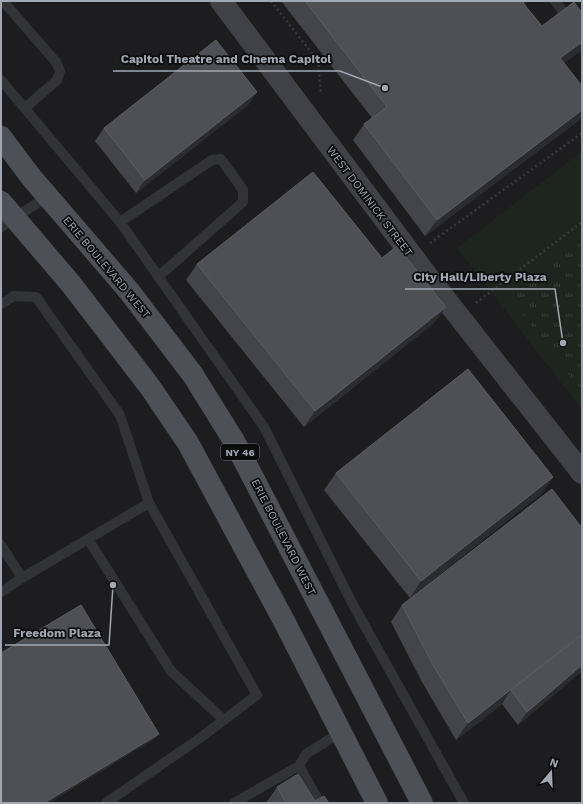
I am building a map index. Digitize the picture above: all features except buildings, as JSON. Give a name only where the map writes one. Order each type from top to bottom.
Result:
[{"type":"main road","name":"ERIE BOULEVARD WEST","points":[[1,137],[48,196],[129,291],[192,375],[234,441],[422,803]]},
{"type":"main road","points":[[5,216],[76,290],[150,387],[188,443],[281,614],[377,803]]},
{"type":"street","name":"WEST DOMINICK STREET","points":[[221,1],[412,256],[582,473]]},
{"type":"lane","points":[[3,1],[56,62],[60,71],[57,80],[25,108]]},
{"type":"lane","points":[[555,1],[582,36]]},
{"type":"lane","points":[[1,80],[120,222],[264,427],[352,603],[464,803]]},
{"type":"lane","points":[[120,222],[212,160],[221,159],[243,190],[243,202],[158,277]]},
{"type":"lane","points":[[5,216],[48,196]]},
{"type":"lane","points":[[1,304],[14,296],[36,297],[120,415],[149,503],[257,695],[106,803]]},
{"type":"lane","points":[[1,592],[149,503]]},
{"type":"lane","points":[[88,539],[171,671],[224,720]]},
{"type":"lane","points":[[1,545],[22,578]]},
{"type":"lane","points":[[234,803],[299,766],[306,754],[341,732]]},
{"type":"lane","points":[[299,766],[320,803]]},
{"type":"path","points":[[271,1],[318,61],[320,92],[323,98]]},
{"type":"path","points":[[412,256],[582,133]]},
{"type":"path","points":[[458,316],[582,222]]},
{"type":"shaded area","points":[[1,1],[582,1],[582,803],[1,803]]},
{"type":"green space","points":[[582,151],[582,410],[457,248]]},
{"type":"green space","points":[[582,238],[582,392],[507,294]]},
{"type":"place","name":"Capitol Theatre and Cinema Capitol","points":[[385,88]]},
{"type":"place","name":"City Hall/Liberty Plaza","points":[[563,343]]},
{"type":"place","name":"Freedom Plaza","points":[[113,585]]}]
